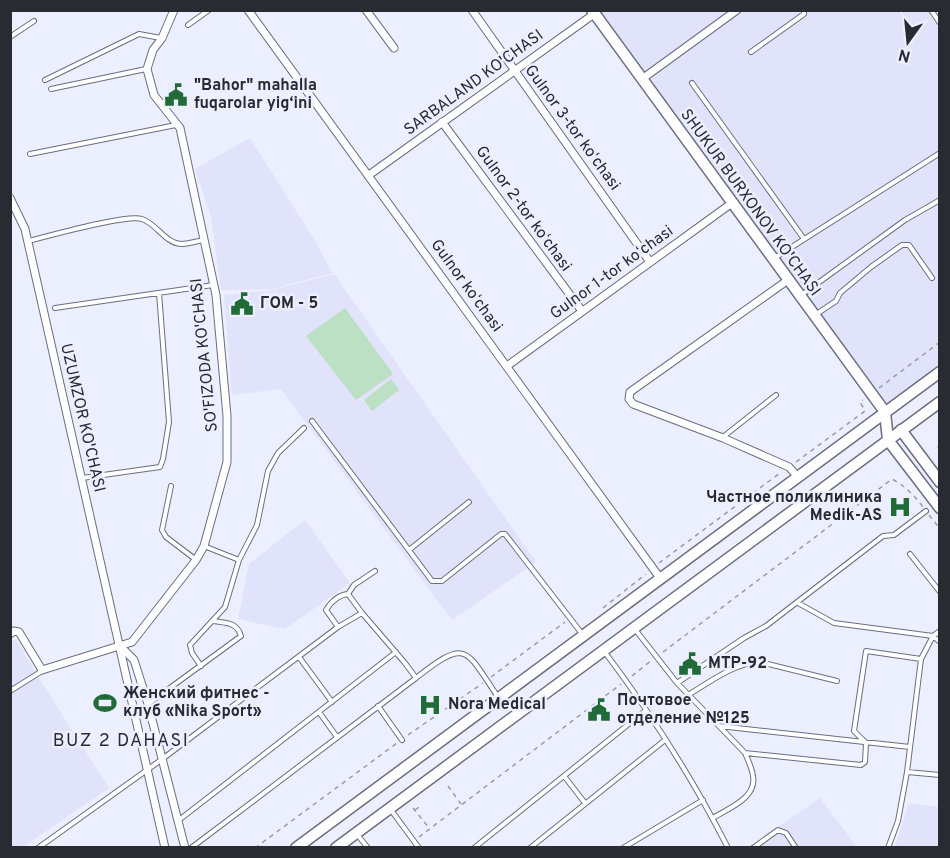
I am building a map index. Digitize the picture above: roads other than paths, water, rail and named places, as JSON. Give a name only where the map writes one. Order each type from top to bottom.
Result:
[{"type":"main road","name":"SHUKUR BURXONOV KO'CHASI","points":[[593,12],[814,316],[939,482]]},
{"type":"main road","points":[[296,848],[939,372]]},
{"type":"main road","points":[[336,848],[939,402]]},
{"type":"main road","points":[[885,412],[888,440],[939,508]]},
{"type":"main road","points":[[309,838],[317,848]]},
{"type":"street","points":[[147,69],[153,50],[162,38],[174,10]]},
{"type":"street","name":"Gulnor koʻchasi","points":[[248,10],[660,578]]},
{"type":"street","points":[[366,10],[394,48]]},
{"type":"street","name":"Gulnor 3-tor koʻchasi","points":[[472,10],[651,262]]},
{"type":"street","points":[[642,79],[737,10]]},
{"type":"street","name":"SARBALAND KO'CHASI","points":[[369,176],[593,12]]},
{"type":"street","name":"SO'FIZODA KO'CHASI","points":[[120,646],[132,642],[196,560],[204,546],[227,462],[227,416],[214,285],[180,128],[154,95],[147,69]]},
{"type":"street","name":"Gulnor 2-tor koʻchasi","points":[[442,122],[582,311]]},
{"type":"street","name":"UZUMZOR KO'CHASI","points":[[10,198],[26,229],[165,848]]},
{"type":"street","name":"Gulnor 1-tor koʻchasi","points":[[507,366],[732,203]]},
{"type":"street","points":[[788,280],[630,392],[629,399],[633,404],[723,438],[789,467],[798,477]]},
{"type":"street","points":[[10,634],[14,631],[19,632],[42,670],[120,646]]},
{"type":"street","name":"UZUMZOR KO'CHASI","points":[[120,646],[134,660],[185,848]]},
{"type":"lane","points":[[188,25],[209,10]]},
{"type":"lane","points":[[751,52],[804,14],[804,10]]},
{"type":"lane","points":[[931,10],[939,22]]},
{"type":"lane","points":[[10,37],[34,21]]},
{"type":"lane","points":[[45,80],[139,34],[162,38]]},
{"type":"lane","points":[[51,89],[147,69]]},
{"type":"lane","points":[[692,83],[804,238]]},
{"type":"lane","points":[[30,154],[176,124]]},
{"type":"lane","points":[[773,259],[939,153]]},
{"type":"lane","points":[[800,296],[905,220],[939,200]]},
{"type":"lane","points":[[28,241],[105,223],[140,219],[152,224],[169,240],[180,244],[204,240]]},
{"type":"lane","points":[[814,316],[836,301],[840,293],[871,267],[902,245],[909,245],[932,278]]},
{"type":"lane","points":[[56,308],[214,285]]},
{"type":"lane","points":[[82,478],[160,467],[164,459],[169,422],[159,293]]},
{"type":"lane","points":[[723,438],[776,395]]},
{"type":"lane","points":[[312,421],[432,580],[442,581],[501,534],[506,534],[583,635]]},
{"type":"lane","points":[[201,666],[192,653],[190,645],[225,607],[238,560],[257,525],[268,471],[278,453],[304,428]]},
{"type":"lane","points":[[171,486],[162,530],[166,537],[196,560]]},
{"type":"lane","points":[[409,550],[469,502]]},
{"type":"lane","points":[[677,683],[798,603],[883,536],[894,535],[926,511]]},
{"type":"lane","points":[[204,546],[238,560]]},
{"type":"lane","points":[[910,554],[939,592]]},
{"type":"lane","points":[[338,627],[326,610],[330,604],[342,595],[348,594],[354,585],[375,571]]},
{"type":"lane","points":[[348,594],[416,678]]},
{"type":"lane","points":[[798,603],[834,623],[933,636],[939,642]]},
{"type":"lane","points":[[38,848],[147,771],[338,627],[362,613]]},
{"type":"lane","points":[[147,704],[242,636],[239,629],[232,623],[213,621]]},
{"type":"lane","points":[[633,628],[677,683],[745,753],[754,776],[753,788],[749,796],[713,818]]},
{"type":"lane","points":[[888,848],[898,821],[907,772],[921,659],[933,636],[939,631]]},
{"type":"lane","points":[[603,650],[626,680],[703,800],[728,848]]},
{"type":"lane","points":[[745,753],[856,765],[865,762],[866,743],[854,731],[866,651],[921,659]]},
{"type":"lane","points":[[178,820],[396,652]]},
{"type":"lane","points":[[191,848],[441,658],[458,652],[468,654],[499,698]]},
{"type":"lane","points":[[299,657],[332,702]]},
{"type":"lane","points":[[688,695],[749,662],[760,662],[837,681]]},
{"type":"lane","points":[[10,691],[42,670]]},
{"type":"lane","points":[[378,706],[400,741]]},
{"type":"lane","points":[[474,848],[645,711]]},
{"type":"lane","points":[[319,712],[337,737]]},
{"type":"lane","points":[[719,726],[910,747]]},
{"type":"lane","points":[[530,848],[665,740]]},
{"type":"lane","points":[[907,772],[939,775]]},
{"type":"lane","points":[[564,776],[585,803]]},
{"type":"lane","points":[[623,848],[703,800]]},
{"type":"lane","points":[[389,808],[419,848]]},
{"type":"lane","points":[[753,848],[778,830],[786,833],[796,848]]},
{"type":"lane","points":[[356,833],[368,848]]},
{"type":"place","name":"\"Bahor\" mahalla fuqarolar yig‘ini","points":[[176,95]]},
{"type":"place","name":"ГОМ - 5","points":[[242,304]]},
{"type":"place","name":"Частное поликлиника Medik-AS","points":[[900,507]]},
{"type":"place","name":"MTP-92","points":[[690,664]]},
{"type":"place","name":"Женский фитнес - клуб «Nika Sport»","points":[[105,703]]},
{"type":"place","name":"Nora Medical","points":[[430,705]]},
{"type":"place","name":"Почтовое отделение №125","points":[[599,710]]},
{"type":"district","name":"BUZ 2 DAHASI","points":[[121,741]]}]
